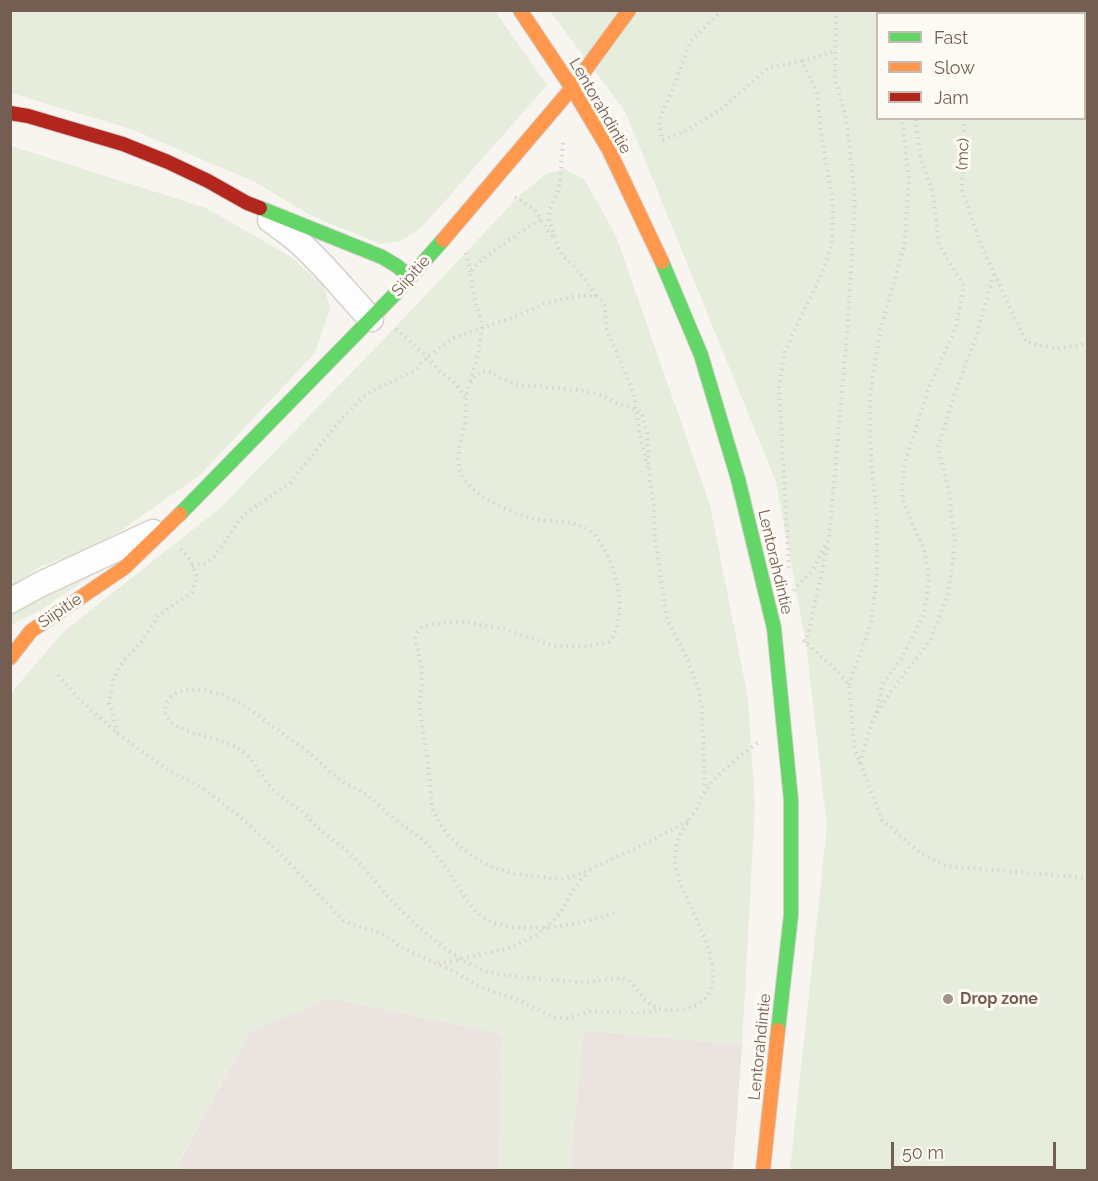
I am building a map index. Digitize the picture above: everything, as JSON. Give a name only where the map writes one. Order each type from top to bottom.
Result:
[{"type":"street","name":"Lentorahdintie","points":[[520,10],[572,87],[609,150],[658,253],[701,355],[738,479],[774,628],[791,800],[791,915],[763,1170]]},
{"type":"street","name":"Siipitie","points":[[10,658],[21,634],[124,568],[167,527],[410,278],[572,87],[629,10]]},
{"type":"street","points":[[10,113],[28,116],[123,144],[208,181],[247,203],[294,238],[348,296],[374,315]]},
{"type":"street","points":[[247,203],[382,257],[397,266],[410,278]]},
{"type":"street","name":"Siipitie","points":[[10,601],[167,527]]},
{"type":"path","points":[[722,10],[690,42],[659,121],[662,140],[683,132],[720,110],[768,68],[836,51]]},
{"type":"path","points":[[806,643],[829,539],[848,323],[855,196],[846,118],[835,79],[836,10]]},
{"type":"path","points":[[789,570],[779,387],[785,351],[822,273],[832,243],[833,205],[817,92],[802,61]]},
{"type":"path","points":[[902,120],[909,184],[904,247],[880,331],[870,398],[877,518],[877,576],[871,622],[849,685],[854,746],[882,820],[920,853],[946,866],[1088,878]]},
{"type":"path","points":[[877,713],[882,685],[903,656],[924,614],[929,579],[924,549],[902,498],[904,465],[930,385],[956,327],[964,286],[939,245],[933,193],[921,159],[916,120]]},
{"type":"path","name":"(mc)","points":[[965,120],[962,190],[981,245],[994,273]]},
{"type":"path","points":[[563,135],[560,182],[549,220],[562,255],[605,306],[606,328],[630,384],[650,474]]},
{"type":"path","points":[[492,182],[535,210],[549,233],[555,238]]},
{"type":"path","points":[[540,219],[484,258],[470,273],[482,328],[477,359],[468,386],[467,412],[458,464],[463,480],[474,490],[512,512],[535,519],[579,525],[591,532],[598,540],[615,575],[619,602],[616,632],[609,642],[589,646],[554,646],[504,629],[464,622],[428,625],[422,628],[415,639],[422,682],[419,705],[432,808],[439,823],[450,837],[478,860],[494,868],[515,874],[558,879],[574,876],[645,844],[688,820]]},
{"type":"path","points":[[860,763],[873,720],[892,690],[930,641],[948,593],[955,544],[949,492],[938,447],[953,398],[975,340],[994,273]]},
{"type":"path","points":[[994,273],[1026,342],[1058,349],[1088,343]]},
{"type":"path","points":[[192,566],[206,562],[215,556],[243,515],[290,483],[342,418],[362,398],[414,371],[427,357],[453,338],[520,315],[544,304],[575,296],[596,296]]},
{"type":"path","points":[[374,315],[427,357],[455,383],[467,400]]},
{"type":"path","points":[[468,386],[477,375],[486,370],[514,384],[589,392],[636,409],[642,415],[647,433],[655,538],[668,621],[686,656],[699,690],[705,790]]},
{"type":"path","points":[[118,734],[109,704],[114,677],[158,616],[192,592],[197,577],[167,527]]},
{"type":"path","points":[[793,594],[796,587],[812,571],[829,539]]},
{"type":"path","points":[[801,638],[849,685]]},
{"type":"path","points":[[58,675],[78,698],[118,734],[168,770],[201,787],[238,815],[279,852],[343,920],[381,933],[400,947],[455,972],[482,988],[516,999],[553,1017],[567,1018],[592,1011],[640,1013],[680,1010],[700,1003],[706,997],[712,985],[712,960],[675,867],[677,840],[705,790],[740,756],[783,729]]},
{"type":"path","points":[[614,913],[601,918],[547,927],[515,928],[490,921],[469,903],[437,856],[417,836],[367,795],[339,780],[298,745],[237,701],[191,689],[183,689],[170,697],[165,708],[169,722],[243,751],[276,793],[303,812],[352,856],[411,920],[460,959],[496,974],[526,978],[586,982],[621,978],[633,984],[645,1000],[660,1010]]},
{"type":"path","points":[[433,962],[441,964],[502,950],[537,935],[561,912],[573,891],[592,868]]},
{"type":"shaded area","points":[[330,998],[502,1034],[499,1170],[181,1170],[177,1166],[250,1031]]},
{"type":"shaded area","points":[[583,1030],[742,1045],[733,1170],[570,1170]]},
{"type":"green space","points":[[10,11],[495,11],[547,85],[423,226],[401,241],[380,244],[312,216],[255,182],[131,129],[11,93]]},
{"type":"green space","points":[[550,11],[1087,11],[1087,1170],[790,1170],[827,827],[806,643],[776,482],[625,111]]},
{"type":"green space","points":[[11,146],[206,208],[290,256],[324,286],[330,309],[315,353],[200,475],[92,548],[40,567],[11,586]]},
{"type":"green space","points":[[565,169],[585,180],[616,236],[710,505],[748,698],[755,806],[742,1045],[584,1030],[570,1170],[499,1170],[502,1034],[330,998],[250,1031],[177,1165],[181,1170],[11,1170],[10,694],[63,632],[219,509],[522,193],[548,173]]},
{"type":"green space","points":[[110,563],[41,610],[11,625],[11,613]]},
{"type":"traffic: fast","points":[[260,208],[382,257],[410,277]]},
{"type":"traffic: fast","points":[[180,514],[396,293],[443,240]]},
{"type":"traffic: fast","points":[[662,262],[701,355],[738,479],[774,628],[791,800],[791,915],[778,1030]]},
{"type":"traffic: slow","points":[[520,10],[572,88],[609,150],[662,262]]},
{"type":"traffic: slow","points":[[443,240],[572,88],[629,10]]},
{"type":"traffic: slow","points":[[10,658],[31,631],[124,568],[180,514]]},
{"type":"traffic: slow","points":[[763,1170],[778,1030]]},
{"type":"traffic: jam","points":[[10,113],[28,116],[123,144],[168,162],[260,208]]},
{"type":"place","name":"Drop zone","points":[[948,999]]}]
